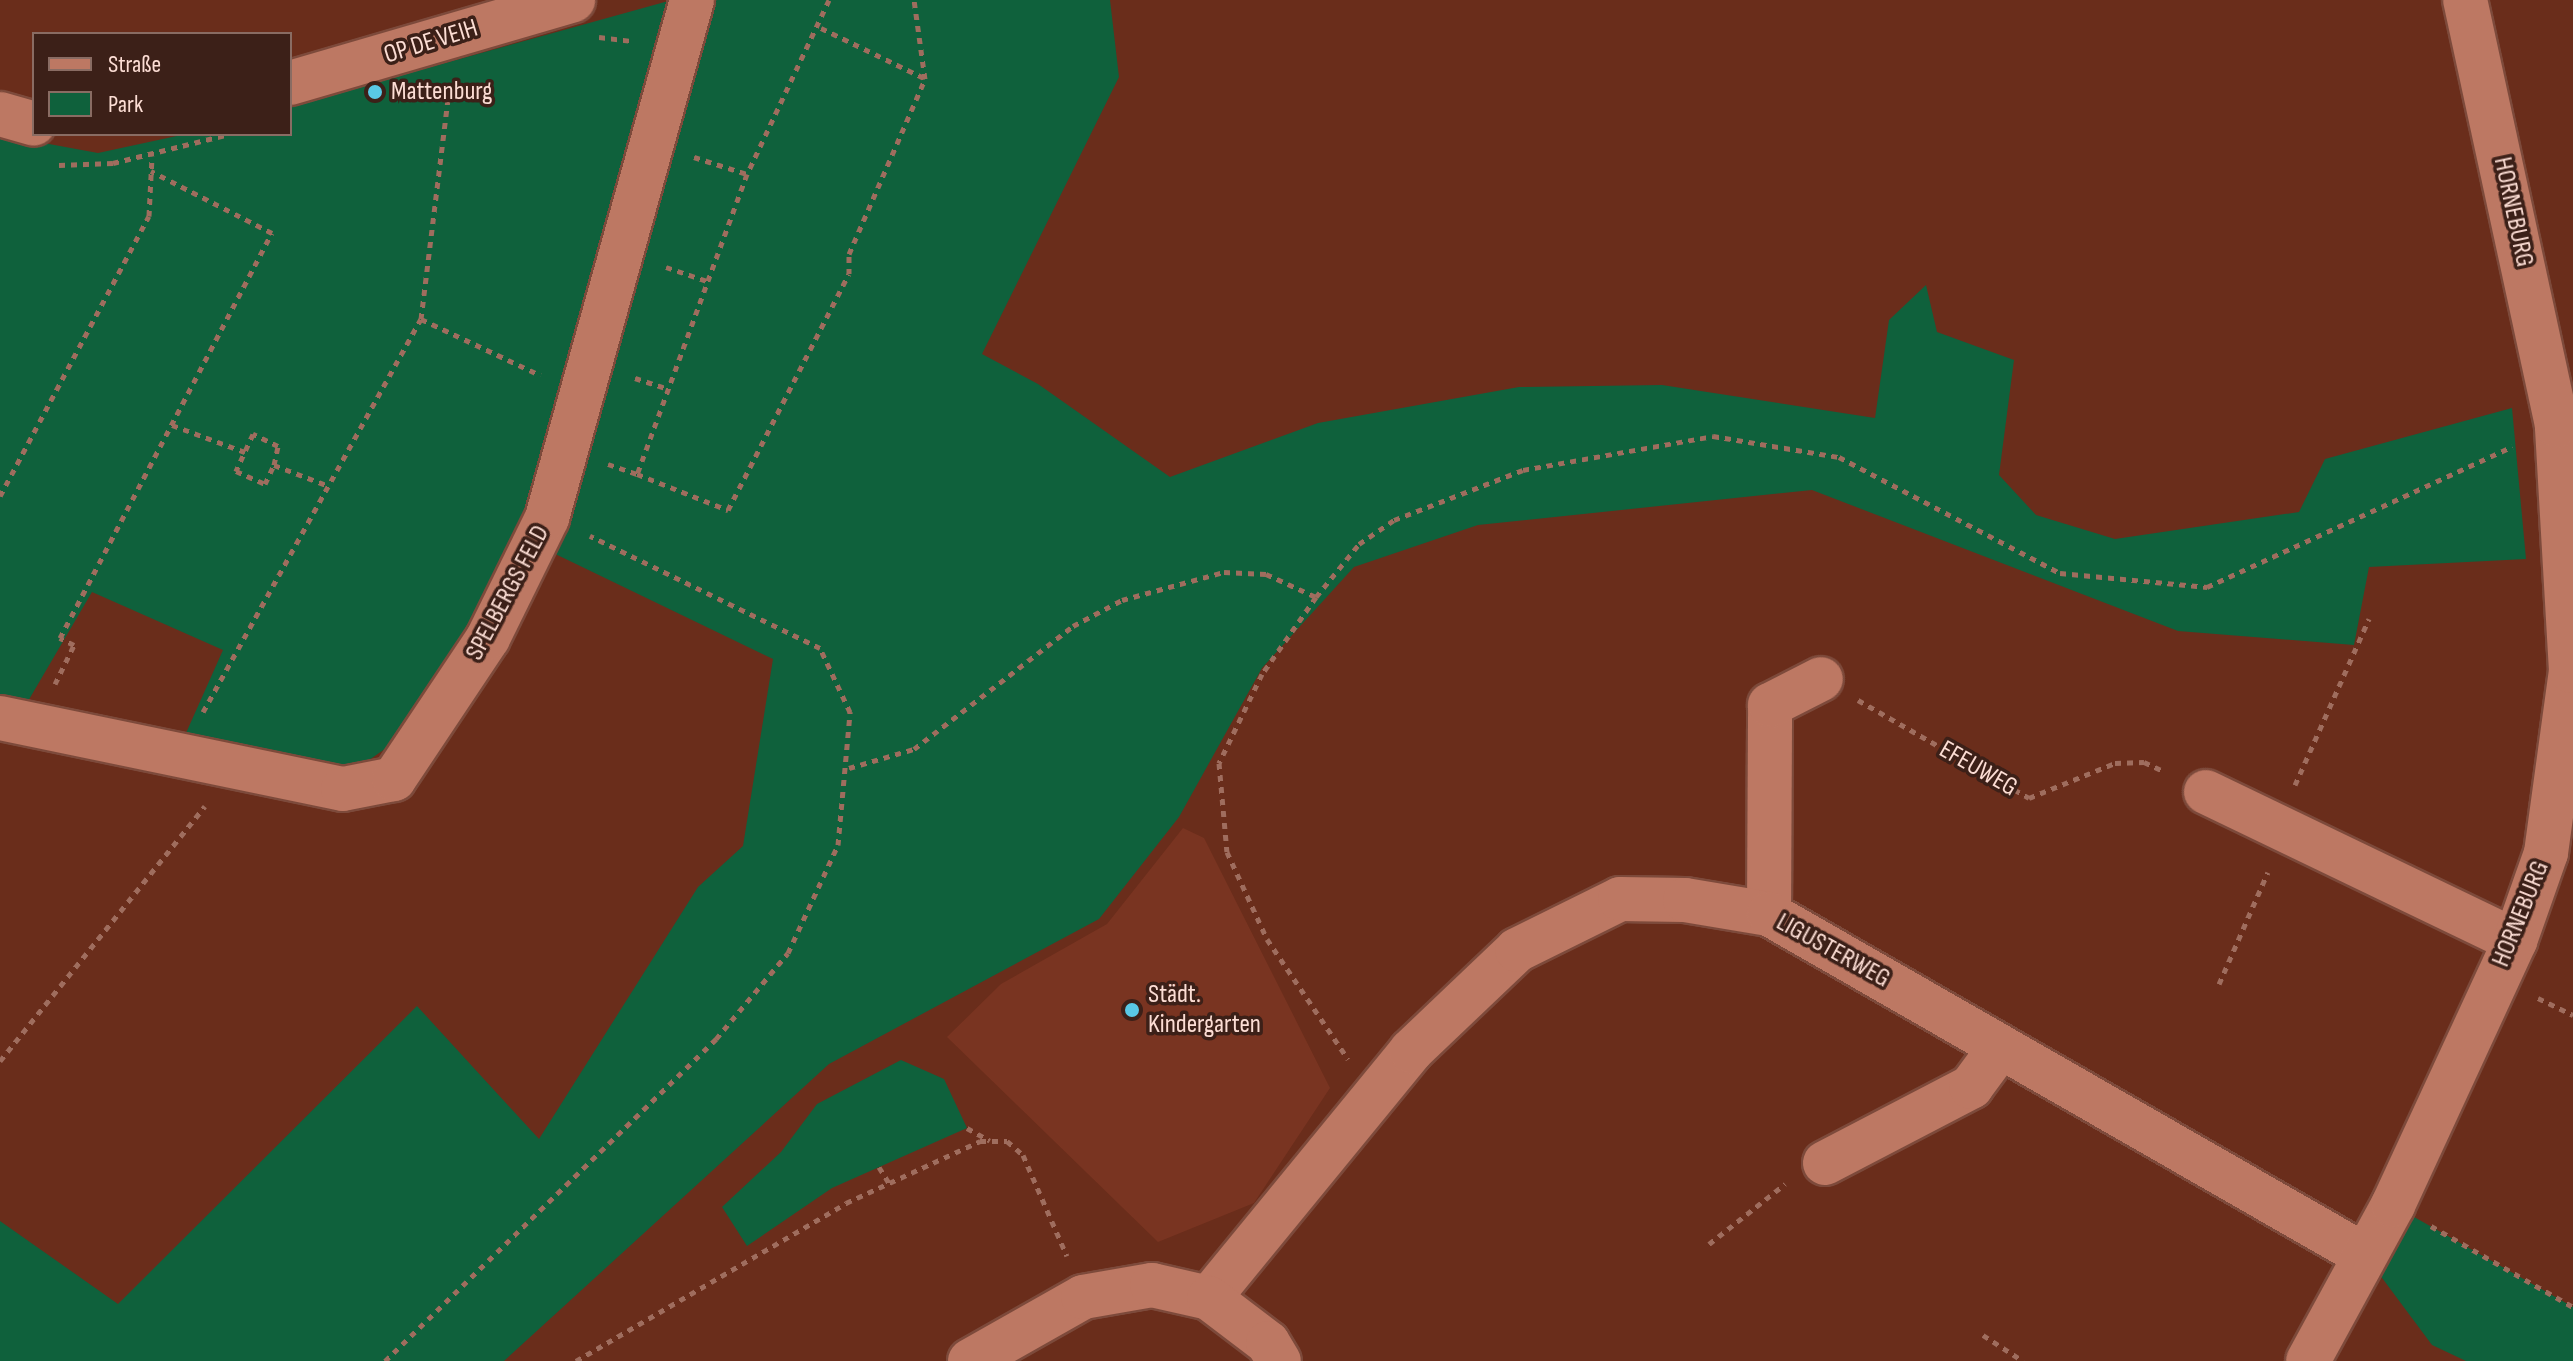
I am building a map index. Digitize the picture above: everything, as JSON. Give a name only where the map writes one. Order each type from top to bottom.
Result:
[{"type":"street","name":"SPELBERGS FELD","points":[[0,718],[234,770],[343,789],[394,779],[488,638],[547,518],[692,0]]},
{"type":"street","name":"HORNEBURG","points":[[2308,1361],[2393,1205],[2515,941],[2546,853],[2572,671],[2565,411],[2465,0]]},
{"type":"street","name":"OP DE VEIH","points":[[292,83],[580,18]]},
{"type":"street","points":[[0,114],[39,143]]},
{"type":"street","points":[[1769,914],[1770,705],[1821,679]]},
{"type":"street","points":[[2206,792],[2515,941]]},
{"type":"street","name":"LIGUSTERWEG","points":[[1209,1298],[1371,1093],[1411,1051],[1517,950],[1620,899],[1685,900],[1769,914],[1999,1049],[2364,1255]]},
{"type":"street","points":[[1825,1163],[1971,1087],[1999,1049]]},
{"type":"street","points":[[970,1361],[1083,1297],[1152,1285],[1209,1298],[1268,1343],[1279,1361]]},
{"type":"path","points":[[829,0],[821,28],[747,174],[637,474],[728,510],[849,274],[849,254],[925,79],[914,0]]},
{"type":"path","points":[[580,18],[633,41],[636,55]]},
{"type":"path","points":[[821,28],[925,79]]},
{"type":"path","points":[[198,721],[421,319],[451,71]]},
{"type":"path","points":[[39,143],[152,156],[222,136]]},
{"type":"path","points":[[654,144],[747,174]]},
{"type":"path","points":[[1,492],[149,216],[152,156]]},
{"type":"path","points":[[52,692],[74,645],[60,638],[272,233],[151,171]]},
{"type":"path","points":[[421,319],[548,379]]},
{"type":"path","points":[[1371,1093],[1267,939],[1227,852],[1219,763],[1262,674],[1316,597],[1359,544],[1394,520],[1523,470],[1713,436],[1839,457],[2060,573],[2207,587],[2565,411]]},
{"type":"path","points":[[172,425],[245,452]]},
{"type":"path","points":[[253,434],[278,446],[274,465],[265,484],[236,471],[253,434]]},
{"type":"path","points":[[274,465],[329,486]]},
{"type":"path","points":[[385,1361],[716,1039],[788,953],[826,882],[849,768],[846,690],[820,648],[701,585],[547,518]]},
{"type":"path","points":[[849,768],[914,749],[1073,626],[1122,600],[1224,572],[1266,574],[1316,597]]},
{"type":"path","points":[[2219,984],[2369,619]]},
{"type":"path","name":"EFEUWEG","points":[[1821,679],[2029,798],[2115,763],[2144,762],[2206,792]]},
{"type":"path","points":[[0,1061],[234,770]]},
{"type":"path","points":[[967,1128],[991,1141]]},
{"type":"path","points":[[576,1361],[889,1183],[991,1141],[1007,1141],[1023,1155],[1083,1297]]},
{"type":"path","points":[[1709,1244],[1785,1184],[1825,1163]]},
{"type":"path","points":[[879,1167],[889,1183]]},
{"type":"path","points":[[2393,1205],[2573,1307]]},
{"type":"path","points":[[1983,1335],[2023,1361]]},
{"type":"shaded area","name":"Städt. Kindergarten","points":[[1183,828],[1204,838],[1330,1088],[1254,1203],[1158,1242],[947,1037],[1001,984],[1107,924]]},
{"type":"green space","points":[[672,0],[1110,0],[1119,77],[982,354],[1038,384],[1170,477],[1318,423],[1519,387],[1662,385],[1875,418],[1889,320],[1926,285],[1937,332],[2014,360],[1999,475],[2036,515],[2115,539],[2299,512],[2325,459],[2512,408],[2526,559],[2369,567],[2354,645],[2178,631],[1812,490],[1478,525],[1354,567],[1262,668],[1179,817],[1099,919],[829,1064],[504,1361],[0,1361],[0,1221],[118,1304],[417,1006],[539,1139],[698,887],[743,846],[773,659],[518,536],[412,730],[359,767],[182,742],[223,650],[92,592],[24,708],[0,702],[0,135],[98,153],[177,136],[292,136],[292,105]]},
{"type":"green space","points":[[901,1060],[944,1079],[967,1128],[832,1188],[747,1246],[722,1207],[781,1152],[817,1104]]},
{"type":"green space","points":[[2393,1205],[2573,1307],[2573,1361],[2466,1361],[2432,1345],[2365,1255]]},
{"type":"place","name":"Mattenburg","points":[[375,92]]},
{"type":"place","name":"Städt. Kindergarten","points":[[1132,1010]]}]
